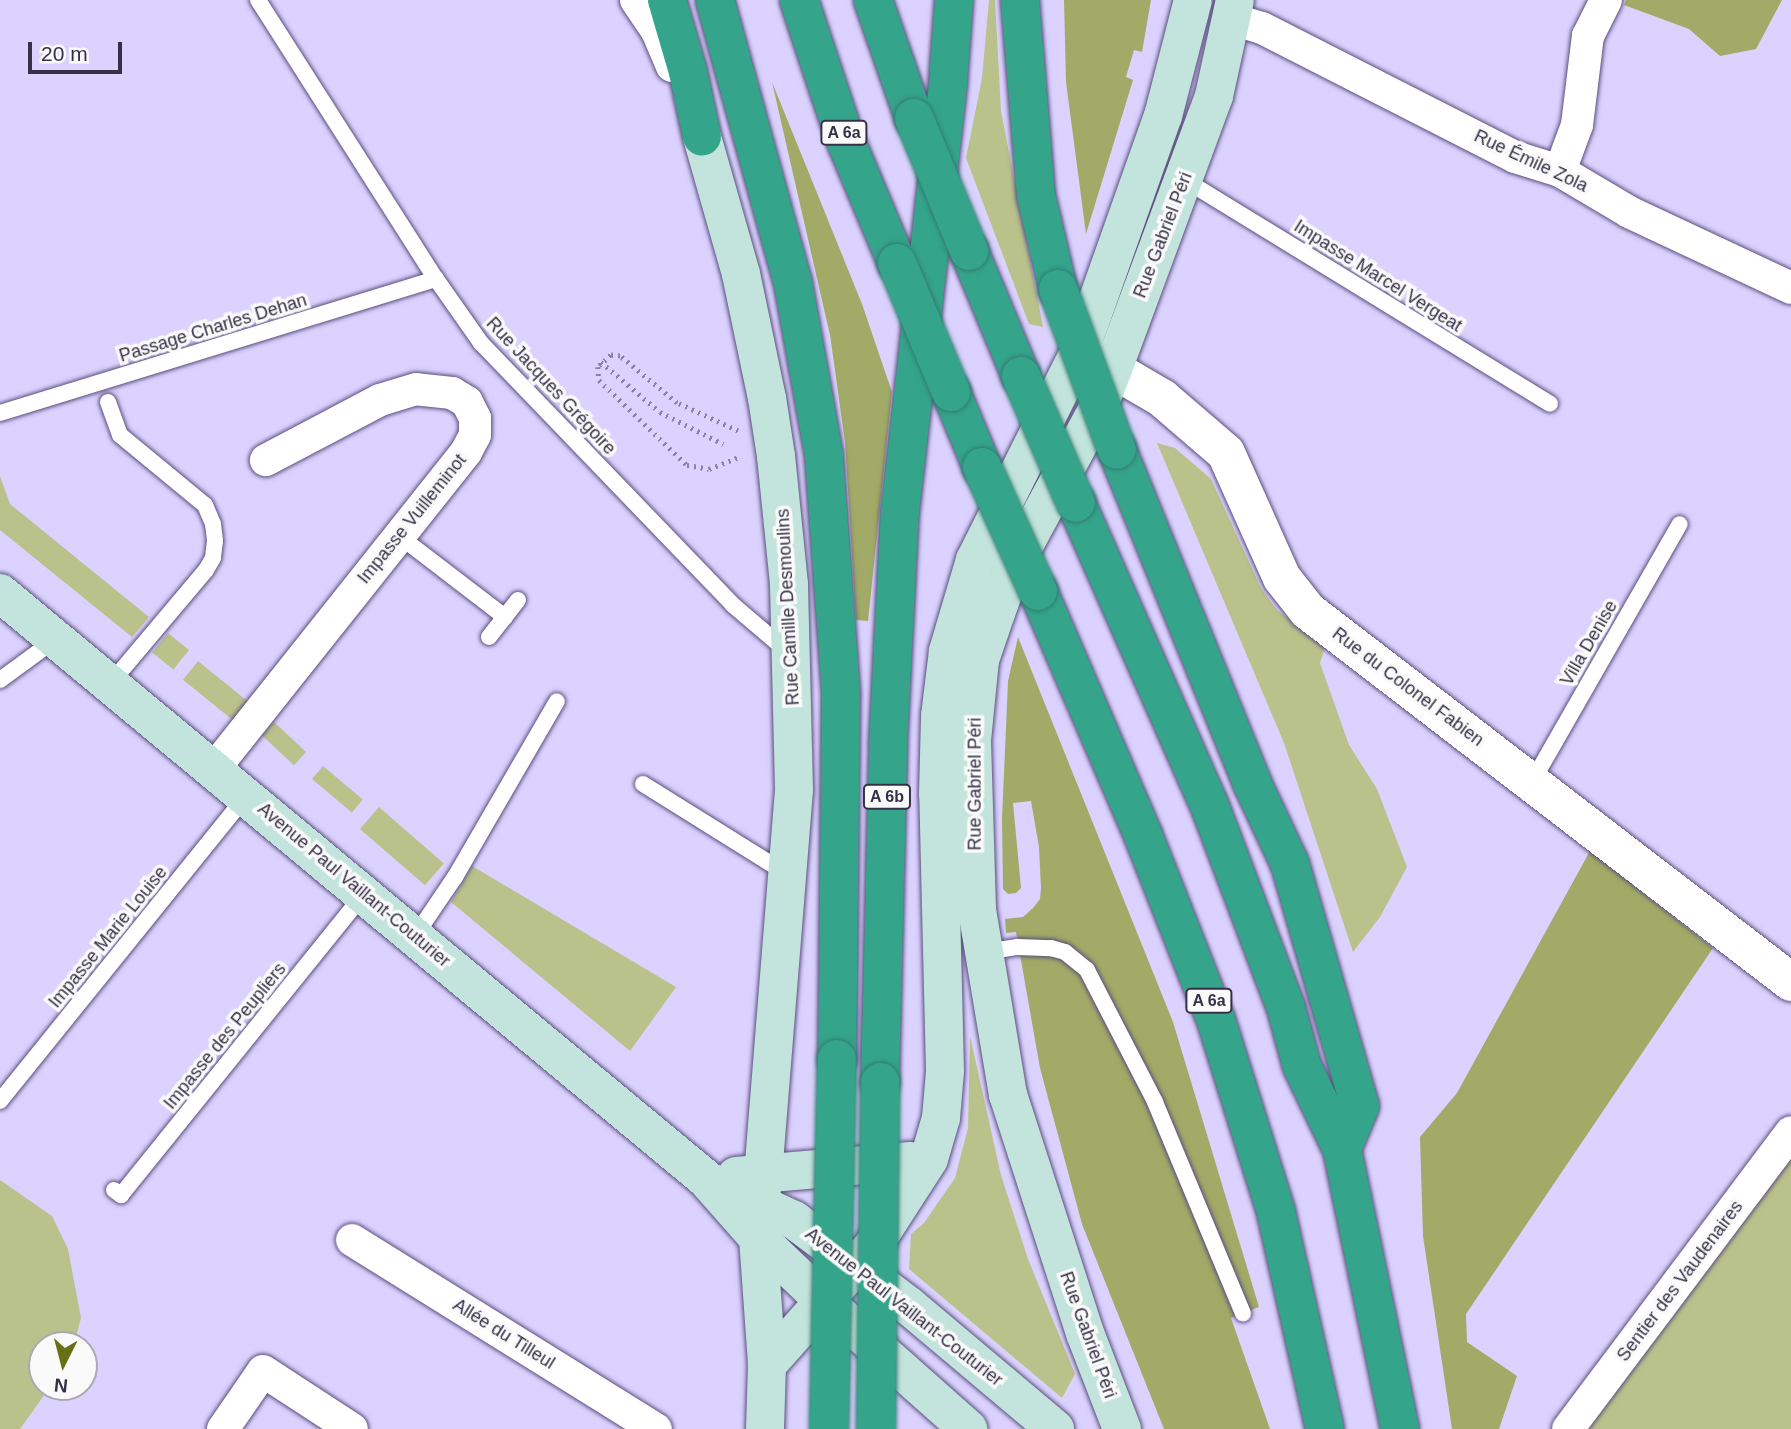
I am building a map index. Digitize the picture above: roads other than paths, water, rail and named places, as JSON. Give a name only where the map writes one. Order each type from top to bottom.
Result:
[{"type":"highway","points":[[667,0],[688,72],[702,137]]},
{"type":"highway","name":"A 6b","points":[[715,0],[793,284],[824,456],[841,694],[829,1429]]},
{"type":"highway","name":"A 6a","points":[[799,0],[847,144],[982,467],[1143,835],[1216,1020],[1276,1212],[1325,1429]]},
{"type":"highway","points":[[873,0],[915,118],[1021,376],[1209,804],[1286,1008],[1302,1066],[1342,1149],[1400,1429]]},
{"type":"highway","name":"A 6b","points":[[876,1429],[880,1082],[889,718],[900,512],[948,82],[954,0]]},
{"type":"highway","points":[[1020,0],[1036,195],[1058,289],[1117,450],[1252,783],[1290,864],[1360,1106],[1342,1149]]},
{"type":"main road","name":"Rue Gabriel Péri","points":[[767,1366],[856,1266],[902,1205],[929,1159],[941,1118],[945,1071],[937,794],[940,716],[948,651],[975,560],[1080,350],[1163,116],[1193,0]]},
{"type":"main road","name":"Rue Gabriel Péri","points":[[1117,1422],[1008,1095],[977,909],[972,740],[980,660],[1013,566],[1097,410],[1114,369],[1214,96],[1234,9]]},
{"type":"main road","name":"Rue Camille Desmoulins","points":[[702,137],[741,274],[767,398],[784,518],[792,655],[794,778],[789,875],[760,1205]]},
{"type":"main road","name":"Avenue Paul Vaillant-Couturier","points":[[0,593],[706,1179],[794,1220],[909,1306],[1055,1429]]},
{"type":"main road","points":[[706,1179],[760,1205],[929,1159]]},
{"type":"main road","points":[[760,1205],[767,1366],[765,1429]]},
{"type":"main road","name":"Avenue Paul Vaillant-Couturier","points":[[760,1205],[824,1301],[968,1429]]},
{"type":"main road","points":[[824,1301],[909,1306]]},
{"type":"street","name":"Rue Camille Desmoulins","points":[[636,0],[657,31],[702,137]]},
{"type":"street","points":[[1560,171],[1577,125],[1588,36],[1606,0]]},
{"type":"street","name":"Rue Émile Zola","points":[[1234,9],[1262,28],[1515,157],[1560,171],[1629,212],[1791,288]]},
{"type":"street","name":"Rue du Colonel Fabien","points":[[1080,350],[1162,398],[1226,453],[1282,578],[1308,611],[1791,982]]},
{"type":"street","name":"Impasse Vuilleminot","points":[[214,769],[471,443],[475,418],[461,397],[440,389],[416,389],[400,393],[266,460]]},
{"type":"street","name":"Sentier des Vaudenaires","points":[[1568,1429],[1791,1132]]},
{"type":"street","name":"Allée du Tilleul","points":[[352,1240],[656,1429]]},
{"type":"street","points":[[223,1429],[263,1371],[352,1429]]},
{"type":"lane","name":"Rue Jacques Grégoire","points":[[258,0],[436,279],[481,343],[733,606],[792,655]]},
{"type":"lane","name":"Impasse Marcel Vergeat","points":[[1185,180],[1550,404]]},
{"type":"lane","name":"Passage Charles Dehan","points":[[0,413],[436,279]]},
{"type":"lane","points":[[108,402],[120,435],[205,505],[213,524],[215,541],[213,558],[206,570],[111,683]]},
{"type":"lane","name":"Villa Denise","points":[[1532,782],[1680,524]]},
{"type":"lane","points":[[398,535],[505,617]]},
{"type":"lane","points":[[489,637],[518,600]]},
{"type":"lane","points":[[0,680],[56,639]]},
{"type":"lane","points":[[415,936],[455,877],[557,701]]},
{"type":"lane","points":[[643,784],[789,875]]},
{"type":"lane","name":"Impasse Marie Louise","points":[[0,1101],[246,796]]},
{"type":"lane","name":"Impasse des Peupliers","points":[[114,1189],[121,1195],[364,894]]},
{"type":"lane","points":[[983,953],[1018,947],[1051,948],[1065,952],[1087,970],[1155,1102],[1243,1313]]}]
